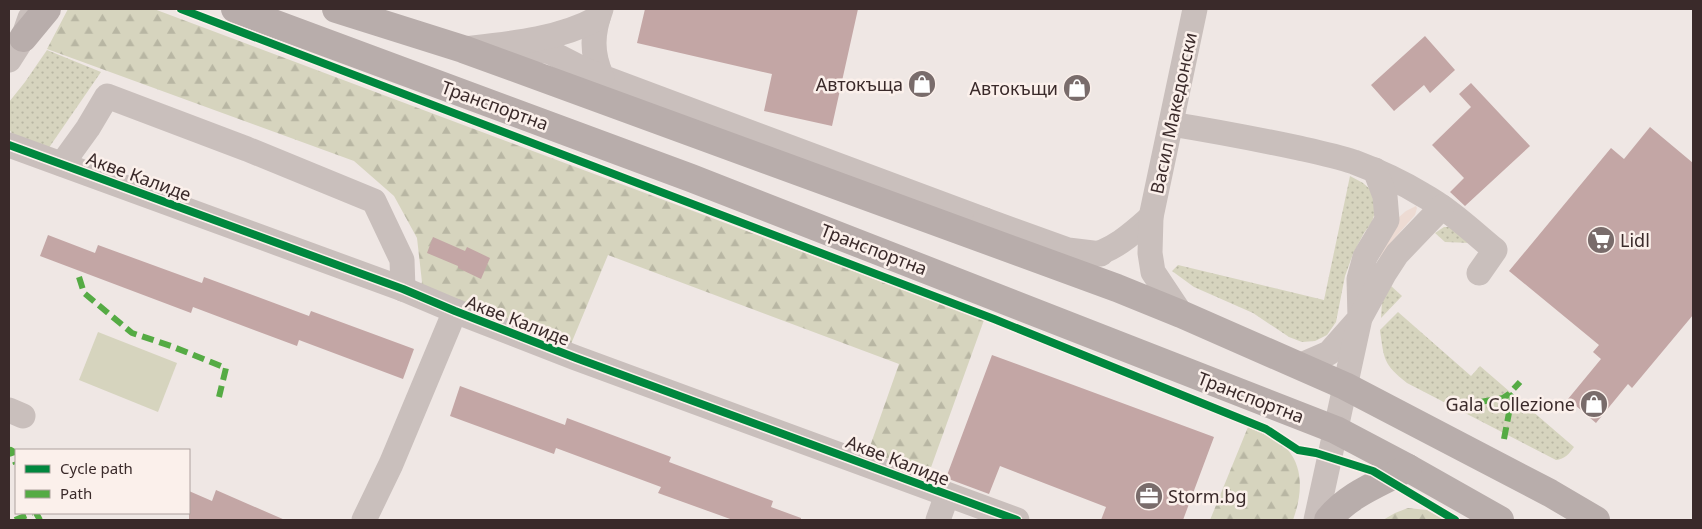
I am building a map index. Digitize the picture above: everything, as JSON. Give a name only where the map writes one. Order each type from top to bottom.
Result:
[{"type":"main road","points":[[16,49],[47,9]]},
{"type":"main road","name":"Транспортна","points":[[235,9],[700,181],[1336,430],[1500,520]]},
{"type":"main road","points":[[336,9],[463,49],[1054,265],[1181,314],[1345,386],[1550,493],[1596,520]]},
{"type":"main road","points":[[1328,520],[1348,500],[1408,468]]},
{"type":"street","points":[[16,49],[32,9]]},
{"type":"street","name":"Васил Македонски","points":[[1181,314],[1154,272],[1150,253],[1151,217],[1195,9]]},
{"type":"street","points":[[463,49],[506,44],[574,29],[600,14]]},
{"type":"street","points":[[600,14],[594,36],[594,54],[602,77]]},
{"type":"street","points":[[506,44],[538,48],[550,52],[602,77],[1068,250],[1101,254]]},
{"type":"street","points":[[62,164],[88,128],[107,96],[247,149],[374,201],[402,260],[403,289]]},
{"type":"street","points":[[1171,124],[1323,154],[1353,161],[1375,170],[1432,200],[1496,250],[1479,273]]},
{"type":"street","name":"Акве Калиде","points":[[9,145],[403,289],[576,358],[1017,520]]},
{"type":"street","points":[[1375,170],[1385,196],[1387,220]]},
{"type":"street","points":[[1316,520],[1360,318],[1359,280],[1368,252],[1387,220],[1402,205],[1432,200]]},
{"type":"street","points":[[1299,366],[1328,353],[1360,318],[1384,274],[1432,200]]},
{"type":"street","points":[[1054,265],[1101,254],[1127,238],[1151,217]]},
{"type":"street","points":[[985,220],[1005,247]]},
{"type":"street","points":[[364,520],[391,464],[455,311]]},
{"type":"street","points":[[938,520],[948,495]]},
{"type":"green space","points":[[68,9],[154,9],[984,320],[929,473],[868,452],[899,364],[608,255],[566,356],[415,301],[422,282],[417,238],[394,196],[354,161],[47,49]]},
{"type":"green space","points":[[47,50],[101,72],[46,152],[18,143],[9,129],[9,102]]},
{"type":"green space","points":[[1350,176],[1371,190],[1375,201],[1375,212],[1372,222],[1353,254],[1345,276],[1336,322],[1327,335],[1315,341],[1302,342],[1289,337],[1253,313],[1194,287],[1172,271],[1178,265],[1324,300]]},
{"type":"green space","points":[[1444,227],[1452,227],[1471,243],[1445,242],[1435,233]]},
{"type":"green space","points":[[1390,285],[1402,296],[1381,318],[1382,302]]},
{"type":"green space","points":[[1398,312],[1471,376],[1480,366],[1574,447],[1564,457],[1556,460],[1407,383],[1389,366],[1384,355],[1380,330]]},
{"type":"green space","points":[[98,332],[177,363],[158,412],[79,380]]},
{"type":"green space","points":[[1248,427],[1284,446],[1297,466],[1300,484],[1298,503],[1293,520],[1210,520]]},
{"type":"green space","points":[[1408,508],[1427,510],[1444,520],[1383,520]]},
{"type":"shaded area","points":[[1416,206],[1415,215],[1392,241],[1382,257],[1377,257],[1398,218]]},
{"type":"building","points":[[645,9],[858,9],[832,126],[764,111],[772,74],[637,43]]},
{"type":"building","points":[[1425,36],[1455,70],[1430,93],[1424,85],[1394,111],[1371,85]]},
{"type":"building","points":[[1471,83],[1530,146],[1465,206],[1450,192],[1464,178],[1432,145],[1471,107],[1459,94]]},
{"type":"building","name":"Lidl","points":[[1650,127],[1693,163],[1693,315],[1632,388],[1628,384],[1596,423],[1568,399],[1601,359],[1593,352],[1599,345],[1509,271],[1611,148],[1624,159]]},
{"type":"building","points":[[48,235],[95,253],[98,245],[202,283],[204,277],[309,316],[311,311],[414,349],[403,379],[299,340],[297,346],[193,307],[191,313],[40,256]]},
{"type":"building","points":[[433,237],[465,251],[467,247],[490,258],[481,279],[458,268],[458,266],[427,253]]},
{"type":"building","points":[[992,355],[1214,437],[1183,520],[1101,520],[1106,507],[1000,466],[989,494],[946,478]]},
{"type":"building","points":[[460,386],[565,425],[567,418],[671,457],[669,462],[773,501],[771,507],[801,518],[801,520],[733,520],[658,493],[661,487],[556,448],[554,454],[450,416]]},
{"type":"building","points":[[216,490],[285,520],[189,520],[190,491],[212,501]]},
{"type":"marked path","points":[[79,277],[84,293],[132,333],[226,368],[219,397]]},
{"type":"marked path","points":[[1447,410],[1451,407],[1503,398],[1520,382]]},
{"type":"marked path","points":[[1504,439],[1512,397],[1509,394]]},
{"type":"marked path","points":[[15,452],[11,450],[15,461]]},
{"type":"marked path","points":[[15,520],[30,514]]},
{"type":"marked path","points":[[37,514],[40,520]]},
{"type":"cycle path","points":[[181,9],[994,319],[1266,429],[1298,450],[1316,453],[1373,471],[1455,520]]},
{"type":"cycle path","points":[[9,145],[403,289],[576,358],[1017,520]]},
{"type":"place","name":"Автокъща","points":[[922,84]]},
{"type":"place","name":"Автокъщи","points":[[1077,88]]},
{"type":"place","name":"Lidl","points":[[1601,240]]},
{"type":"place","name":"Gala Collezione","points":[[1594,404]]},
{"type":"place","name":"Storm.bg","points":[[1149,496]]}]
